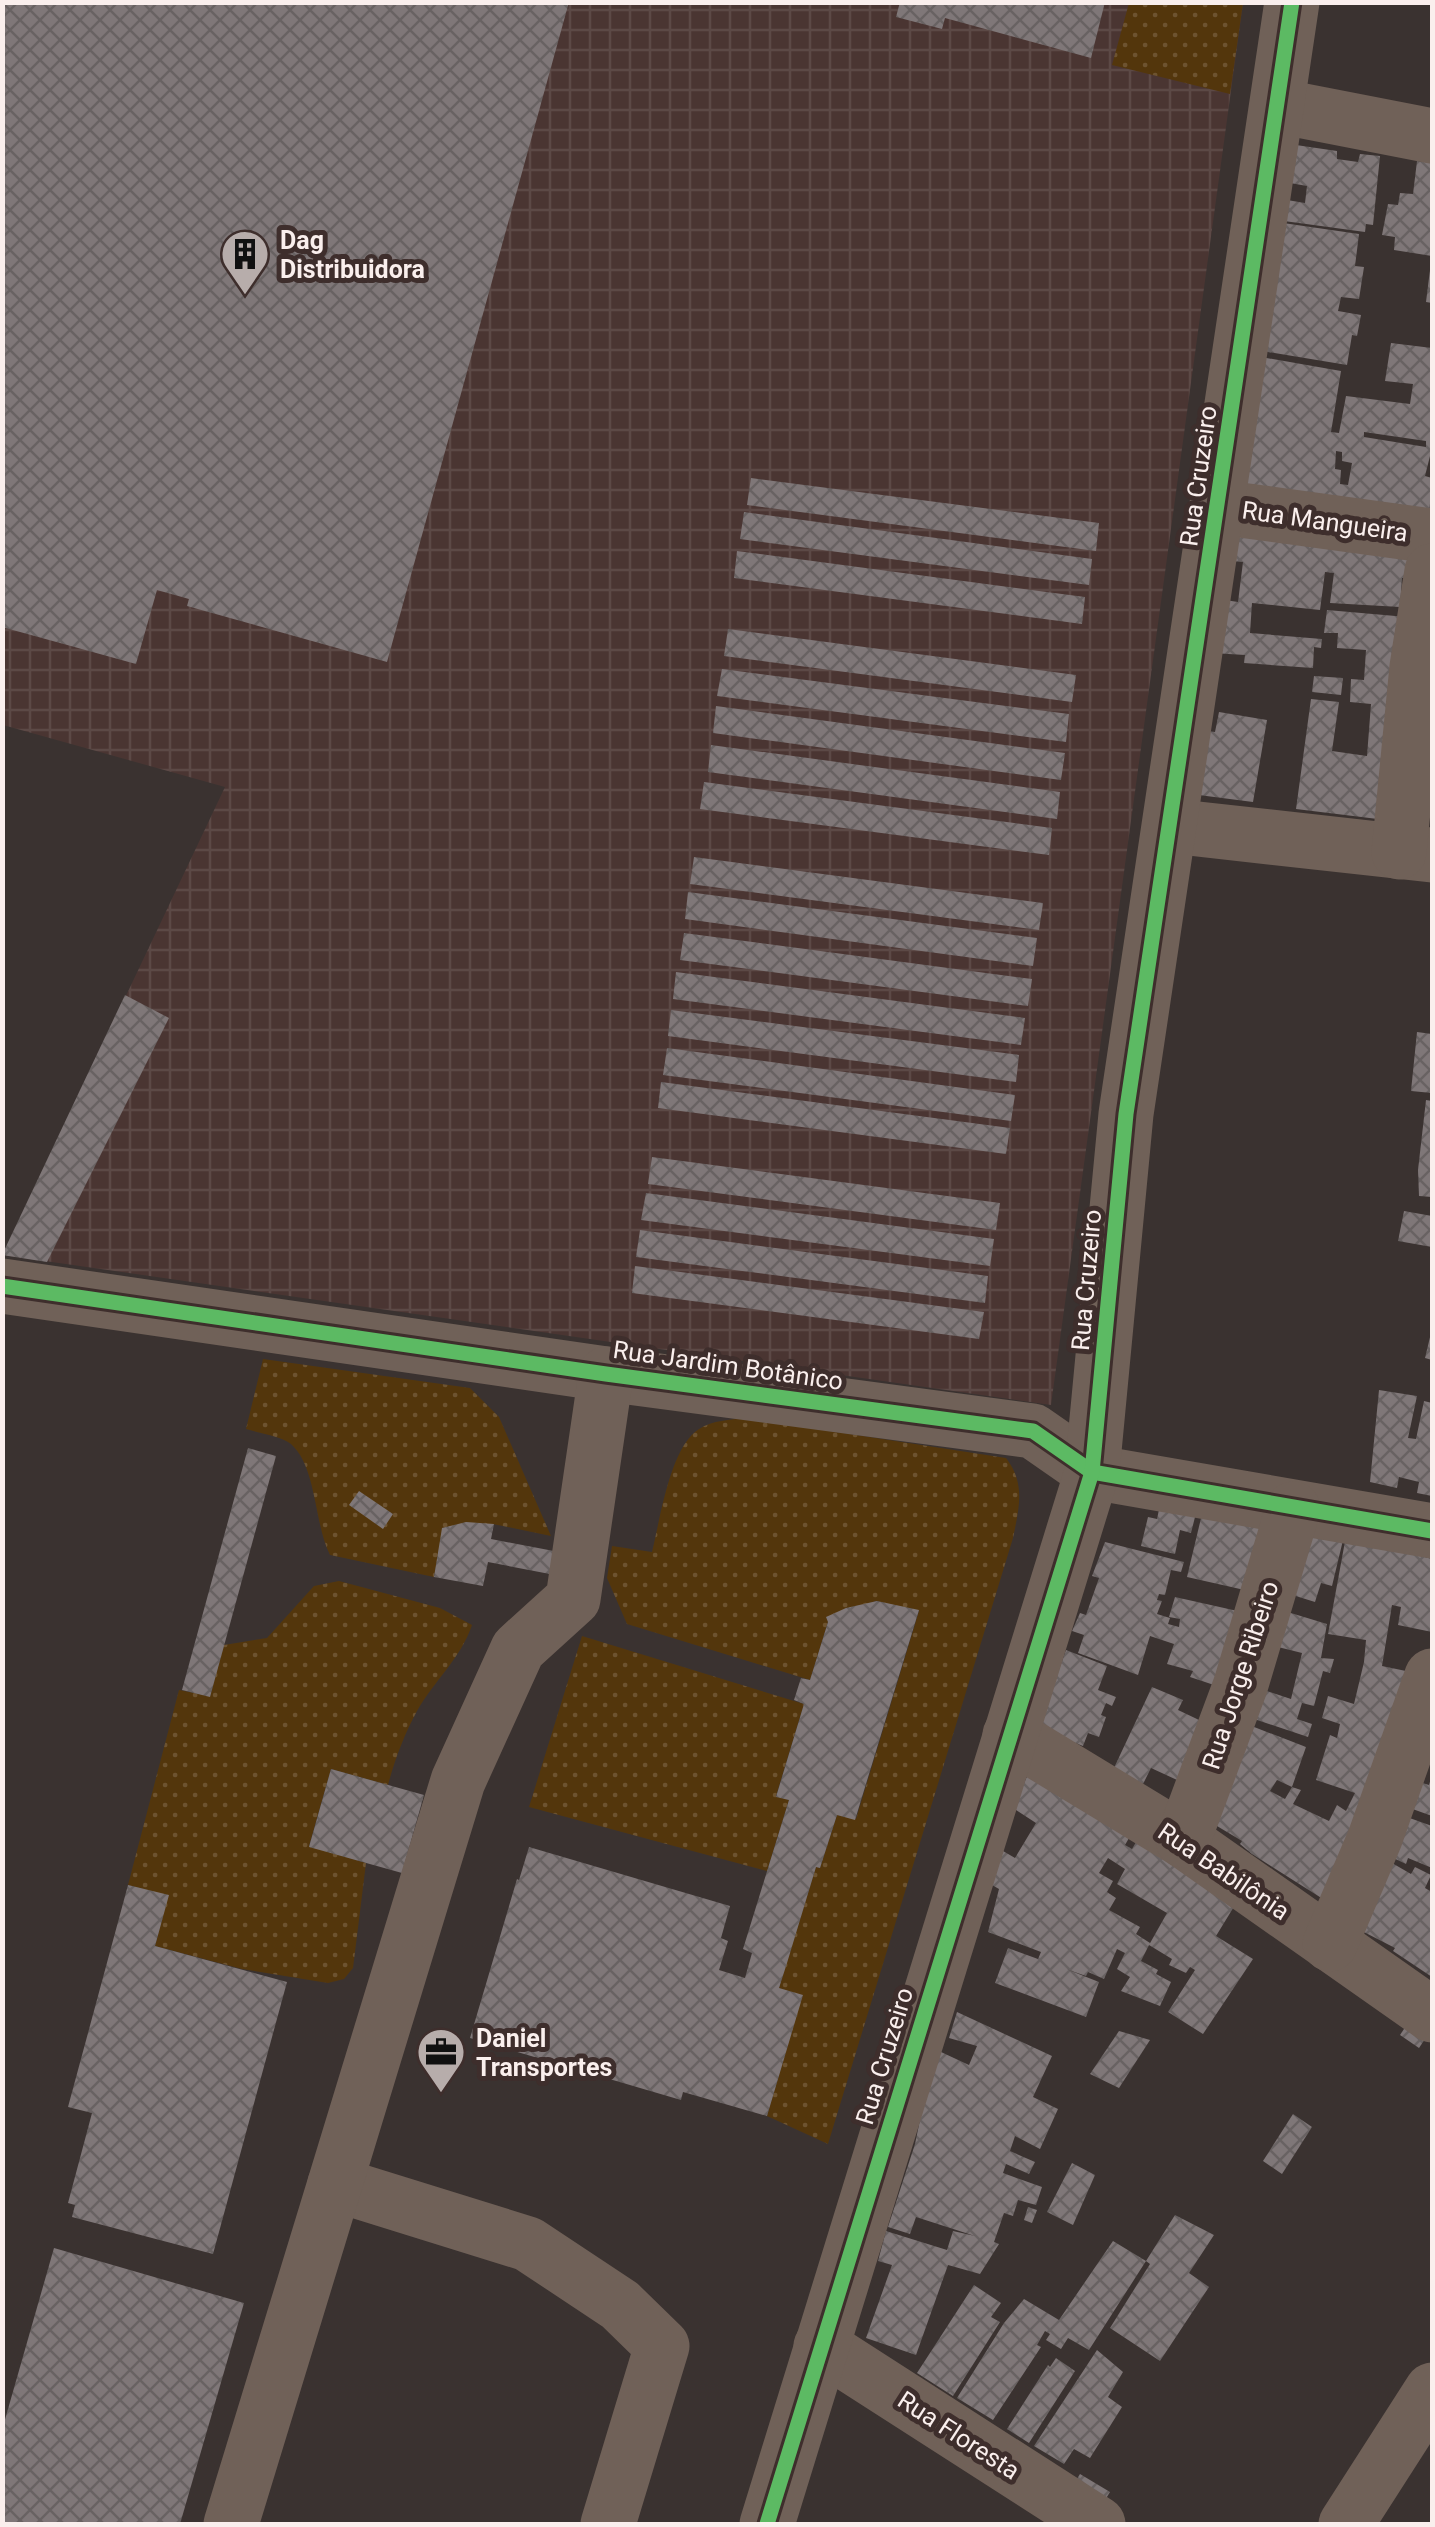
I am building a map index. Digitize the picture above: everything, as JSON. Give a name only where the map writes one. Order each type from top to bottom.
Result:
[{"type":"street","name":"Rua Cruzeiro","points":[[767,2524],[1092,1472],[1126,1114],[1292,2]]},
{"type":"street","points":[[1278,106],[1432,136]]},
{"type":"street","name":"Rua Mangueira","points":[[1218,507],[1432,536]]},
{"type":"street","points":[[1171,826],[1416,854],[1417,667],[1432,572]]},
{"type":"street","name":"Rua Jardim Botânico","points":[[2,1286],[1032,1431],[1092,1472],[1432,1531]]},
{"type":"street","points":[[231,2524],[458,1781],[518,1649],[572,1600],[606,1374]]},
{"type":"street","name":"Rua Jorge Ribeiro","points":[[1183,1840],[1241,1684],[1293,1509]]},
{"type":"street","points":[[1330,1944],[1375,1838],[1432,1676]]},
{"type":"street","name":"Rua Babilônia","points":[[1010,1735],[1183,1840],[1432,2014]]},
{"type":"street","points":[[334,2184],[528,2244],[620,2305],[662,2346],[608,2524]]},
{"type":"street","name":"Rua Floresta","points":[[821,2346],[1098,2524]]},
{"type":"street","points":[[1346,2524],[1432,2390]]},
{"type":"shaded area","points":[[3,3],[1243,3],[1051,1405],[3,1255],[225,787],[3,725]]},
{"type":"shaded area","points":[[1129,3],[1243,3],[1230,94],[1112,65]]},
{"type":"shaded area","points":[[263,1359],[470,1388],[499,1417],[551,1536],[493,1524],[443,1528],[434,1577],[330,1555],[311,1481],[299,1454],[287,1441],[246,1429]]},
{"type":"shaded area","points":[[745,1418],[1006,1458],[1019,1487],[1013,1538],[828,2144],[767,2116],[802,1996],[779,1988],[816,1867],[820,1868],[837,1815],[856,1819],[919,1611],[876,1601],[827,1617],[810,1680],[627,1624],[607,1578],[612,1546],[652,1552],[673,1467],[689,1438],[710,1424]]},
{"type":"shaded area","points":[[339,1581],[440,1608],[472,1625],[461,1648],[417,1711],[388,1785],[331,1769],[309,1846],[366,1863],[353,1968],[344,1979],[328,1983],[242,1969],[155,1946],[168,1896],[128,1885],[179,1690],[210,1696],[224,1645],[267,1638],[314,1586]]},
{"type":"shaded area","points":[[582,1636],[804,1704],[776,1796],[789,1800],[767,1871],[529,1807]]},
{"type":"building","name":"Dag Distribuidora","points":[[2,2],[569,2],[387,662],[187,606],[189,599],[157,590],[136,664],[2,627]]},
{"type":"building","points":[[900,2],[1105,2],[1091,58],[945,18],[942,29],[896,17]]},
{"type":"building","points":[[1296,145],[1337,151],[1337,159],[1358,162],[1360,154],[1380,156],[1373,225],[1366,224],[1365,232],[1284,221],[1287,200],[1305,203],[1307,186],[1290,183]]},
{"type":"building","points":[[1417,161],[1432,163],[1432,256],[1394,250],[1395,237],[1382,235],[1388,204],[1398,205],[1400,193],[1413,194]]},
{"type":"building","points":[[1283,223],[1359,234],[1355,266],[1364,267],[1359,299],[1341,297],[1338,311],[1361,315],[1357,336],[1352,335],[1347,365],[1262,351]]},
{"type":"building","points":[[1432,270],[1432,303],[1426,302]]},
{"type":"building","points":[[1391,343],[1432,348],[1432,448],[1425,476],[1432,478],[1429,516],[1239,489],[1255,356],[1341,371],[1331,432],[1339,433],[1346,396],[1410,404],[1413,384],[1385,381]],"holes":[[[1364,432],[1426,441],[1426,447],[1364,437]],[[1336,451],[1342,452],[1342,461],[1352,463],[1348,485],[1340,484],[1341,470],[1335,469]]]},
{"type":"building","points":[[751,478],[1099,523],[1096,551],[747,505]]},
{"type":"building","points":[[744,512],[1092,559],[1089,585],[740,539]]},
{"type":"building","points":[[1233,519],[1402,547],[1421,579],[1402,578],[1400,607],[1330,603],[1334,573],[1325,572],[1320,610],[1252,603],[1250,633],[1322,639],[1321,648],[1314,647],[1313,668],[1244,663],[1245,655],[1212,653],[1225,600],[1238,602],[1243,562],[1230,561]]},
{"type":"building","points":[[737,551],[1085,597],[1082,624],[734,578]]},
{"type":"building","points":[[1327,610],[1407,617],[1394,821],[1296,809],[1311,699],[1339,702],[1332,751],[1367,756],[1371,704],[1350,702],[1351,679],[1364,680],[1366,650],[1337,648],[1338,633],[1324,633]]},
{"type":"building","points":[[728,629],[1076,675],[1072,702],[724,656]]},
{"type":"building","points":[[722,669],[1069,714],[1066,742],[717,696]]},
{"type":"building","points":[[1314,676],[1343,678],[1341,695],[1312,692]]},
{"type":"building","points":[[716,706],[1065,753],[1061,780],[713,733]]},
{"type":"building","points":[[1219,712],[1267,720],[1253,802],[1191,794],[1201,730],[1215,732]]},
{"type":"building","points":[[711,745],[1060,792],[1057,819],[708,772]]},
{"type":"building","points":[[704,782],[1052,828],[1049,855],[700,809]]},
{"type":"building","points":[[694,857],[1043,903],[1039,930],[690,884]]},
{"type":"building","points":[[688,892],[1037,938],[1033,966],[685,919]]},
{"type":"building","points":[[684,933],[1032,979],[1028,1006],[680,960]]},
{"type":"building","points":[[676,972],[1025,1018],[1021,1045],[673,999]]},
{"type":"building","points":[[125,995],[169,1018],[47,1262],[2,1255]]},
{"type":"building","points":[[671,1010],[1019,1055],[1016,1082],[668,1036]]},
{"type":"building","points":[[1417,1032],[1432,1034],[1432,1093],[1411,1091]]},
{"type":"building","points":[[667,1048],[1015,1095],[1011,1121],[663,1075]]},
{"type":"building","points":[[661,1082],[1010,1128],[1006,1154],[658,1108]]},
{"type":"building","points":[[1426,1100],[1432,1101],[1432,1197],[1419,1196]]},
{"type":"building","points":[[652,1157],[1000,1203],[996,1230],[648,1184]]},
{"type":"building","points":[[646,1193],[994,1239],[990,1266],[641,1220]]},
{"type":"building","points":[[1404,1211],[1432,1216],[1432,1247],[1398,1241]]},
{"type":"building","points":[[640,1230],[988,1276],[985,1303],[636,1257]]},
{"type":"building","points":[[635,1266],[984,1312],[979,1339],[632,1293]]},
{"type":"building","points":[[1432,1333],[1432,1360],[1425,1358]]},
{"type":"building","points":[[1379,1390],[1417,1396],[1408,1438],[1416,1439],[1424,1401],[1432,1403],[1432,1496],[1417,1493],[1419,1482],[1399,1477],[1397,1488],[1370,1482]]},
{"type":"building","points":[[248,1448],[276,1456],[210,1697],[182,1690]]},
{"type":"building","points":[[359,1491],[393,1514],[383,1529],[349,1505]]},
{"type":"building","points":[[1160,1505],[1196,1513],[1191,1533],[1180,1530],[1175,1554],[1141,1546],[1148,1517],[1157,1519]]},
{"type":"building","points":[[1202,1514],[1272,1529],[1249,1591],[1187,1577]]},
{"type":"building","points":[[466,1522],[494,1524],[491,1539],[559,1552],[555,1575],[488,1562],[483,1586],[434,1577],[442,1528]]},
{"type":"building","points":[[1304,1528],[1344,1536],[1332,1586],[1321,1583],[1315,1602],[1286,1593]]},
{"type":"building","points":[[1346,1536],[1432,1559],[1432,1632],[1398,1625],[1401,1607],[1392,1605],[1382,1666],[1425,1675],[1334,1906],[1207,1820],[1249,1725],[1306,1747],[1292,1787],[1301,1790],[1293,1804],[1329,1821],[1337,1805],[1346,1811],[1355,1793],[1316,1780],[1330,1735],[1337,1738],[1340,1724],[1322,1718],[1328,1696],[1354,1704],[1364,1662],[1366,1640],[1328,1634]],"holes":[[[1277,1780],[1292,1787],[1285,1799],[1270,1791]]]},
{"type":"building","points":[[1105,1542],[1184,1562],[1181,1572],[1171,1570],[1165,1595],[1159,1594],[1157,1600],[1162,1601],[1157,1614],[1170,1618],[1168,1624],[1179,1627],[1180,1619],[1169,1617],[1175,1597],[1251,1614],[1229,1690],[1190,1677],[1193,1671],[1167,1664],[1174,1644],[1150,1636],[1138,1675],[1078,1653],[1084,1635],[1072,1631],[1080,1613],[1086,1615],[1099,1578],[1092,1576]]},
{"type":"building","points":[[877,1601],[919,1610],[855,1820],[837,1815],[820,1868],[816,1867],[779,1988],[803,1995],[767,2116],[683,2092],[681,2100],[470,2038],[529,1847],[730,1906],[721,1938],[728,1941],[719,1970],[745,1978],[752,1953],[743,1949],[789,1800],[776,1797],[804,1704],[794,1700],[801,1678],[810,1680],[828,1622],[826,1617]]},
{"type":"building","points":[[1281,1610],[1327,1624],[1321,1658],[1334,1659],[1330,1673],[1323,1671],[1314,1706],[1302,1703],[1297,1719],[1312,1724],[1308,1737],[1248,1717],[1258,1688],[1291,1699],[1302,1653],[1270,1645]]},
{"type":"building","points":[[1066,1650],[1107,1666],[1098,1690],[1116,1697],[1112,1706],[1106,1703],[1099,1737],[1088,1733],[1083,1746],[1053,1734],[1040,1723]]},
{"type":"building","points":[[1152,1687],[1183,1700],[1178,1710],[1216,1728],[1188,1785],[1151,1768],[1143,1784],[1113,1770]]},
{"type":"building","points":[[331,1769],[424,1795],[402,1873],[309,1847]]},
{"type":"building","points":[[1029,1772],[1129,1838],[1125,1845],[1132,1849],[1139,1837],[1235,1905],[1216,1936],[1253,1959],[1203,2034],[1168,2012],[1195,1970],[1190,1967],[1186,1973],[1169,1965],[1172,1959],[1149,1945],[1141,1961],[1171,1982],[1160,2006],[1121,1991],[1130,1977],[1117,1969],[1125,1953],[1117,1949],[1104,1979],[1066,1969],[1099,1982],[1086,2017],[995,1983],[1008,1948],[1038,1959],[1041,1952],[988,1932],[999,1889],[992,1885],[1003,1851],[1015,1858],[1036,1823],[1013,1808]],"holes":[[[1108,1858],[1125,1869],[1117,1884],[1167,1913],[1150,1943],[1136,1934],[1140,1927],[1109,1910],[1116,1898],[1107,1892],[1113,1881],[1099,1873]]]},
{"type":"building","points":[[1432,1775],[1432,1816],[1407,1807],[1416,1781],[1429,1785]]},
{"type":"building","points":[[1404,1816],[1432,1826],[1432,1868],[1408,1858],[1406,1864],[1389,1856]]},
{"type":"building","points":[[1392,1863],[1411,1874],[1415,1867],[1431,1875],[1425,1888],[1432,1892],[1432,1977],[1393,1951],[1395,1948],[1358,1929]]},
{"type":"building","points":[[128,1885],[169,1895],[155,1946],[287,1982],[213,2254],[72,2217],[75,2205],[68,2203],[92,2113],[68,2107]]},
{"type":"building","points":[[957,2012],[1052,2056],[1033,2097],[1058,2109],[1040,2149],[1015,2136],[1010,2151],[1035,2162],[1029,2174],[1006,2164],[1003,2173],[1042,2187],[1036,2205],[1018,2200],[1013,2216],[1004,2213],[994,2242],[999,2244],[980,2274],[948,2265],[916,2355],[866,2338],[892,2265],[878,2261],[886,2231],[947,2250],[953,2231],[975,2236],[916,2217],[910,2234],[888,2227],[915,2144],[926,2091],[941,2052],[969,2065],[977,2046],[949,2038]]},
{"type":"building","points":[[1406,2026],[1425,2039],[1419,2048],[1400,2035]]},
{"type":"building","points":[[1119,2031],[1150,2040],[1119,2088],[1090,2074]]},
{"type":"building","points":[[1293,2114],[1312,2127],[1282,2174],[1263,2161]]},
{"type":"building","points":[[1072,2163],[1095,2175],[1073,2225],[1047,2212]]},
{"type":"building","points":[[1028,2207],[1037,2210],[1032,2223],[1024,2220]]},
{"type":"building","points":[[1175,2215],[1214,2235],[1189,2273],[1209,2287],[1160,2361],[1110,2328]]},
{"type":"building","points":[[1113,2241],[1146,2261],[1089,2350],[1068,2338],[1061,2349],[1046,2340],[1050,2334],[1045,2331],[1037,2345],[1041,2347],[993,2420],[957,2398],[1004,2323],[1024,2299],[1059,2320]]},
{"type":"building","points":[[54,2248],[244,2303],[180,2524],[2,2524],[2,2430]]},
{"type":"building","points":[[974,2285],[1001,2303],[991,2317],[1000,2322],[953,2396],[917,2373]]},
{"type":"building","points":[[1097,2350],[1123,2372],[1108,2397],[1122,2407],[1090,2458],[1074,2449],[1064,2464],[1034,2446]]},
{"type":"building","points":[[1056,2358],[1075,2371],[1029,2443],[1007,2429]]},
{"type":"building","points":[[1080,2474],[1110,2492],[1100,2508],[1072,2487]]},
{"type":"cycle path","points":[[767,2524],[1092,1472],[1126,1114],[1292,2]]},
{"type":"cycle path","points":[[2,1286],[606,1374],[1033,1431],[1092,1472],[1432,1531]]},
{"type":"place","name":"Dag Distribuidora","points":[[245,296]]},
{"type":"place","name":"Daniel Transportes","points":[[441,2094]]}]
